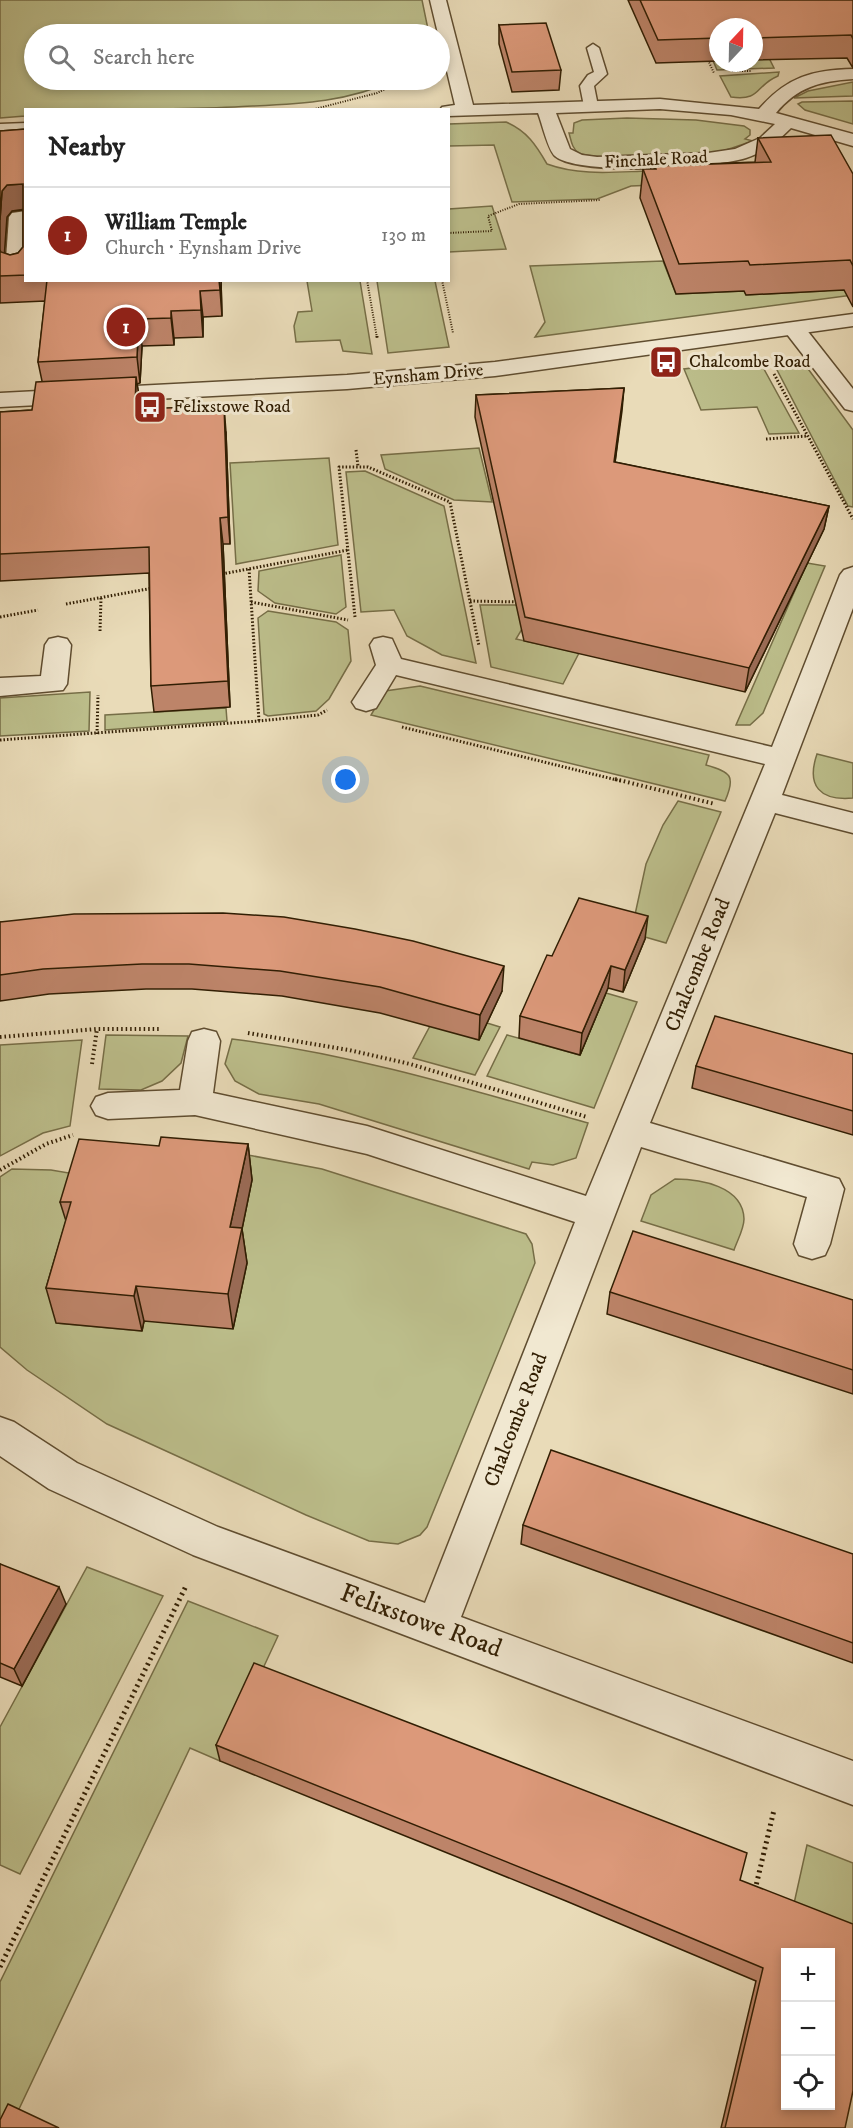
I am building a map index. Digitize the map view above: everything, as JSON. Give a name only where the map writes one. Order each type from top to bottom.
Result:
[{"type":"street","points":[[438,0],[442,24]]},
{"type":"street","points":[[450,70],[457,111],[660,104],[764,115],[853,140]]},
{"type":"street","points":[[764,115],[785,90],[797,84],[813,79],[853,74]]},
{"type":"street","name":"Finchale Road","points":[[545,107],[562,152],[577,160],[597,163],[708,159],[740,154],[768,142],[788,121]]},
{"type":"street","points":[[0,130],[24,129]]},
{"type":"street","points":[[14,277],[19,217],[24,217]]},
{"type":"street","name":"Eynsham Drive","points":[[0,400],[383,379],[461,372],[853,320]]},
{"type":"street","points":[[794,329],[853,404]]},
{"type":"street","name":"Chalcombe Road","points":[[436,1627],[596,1214],[782,759],[853,575]]},
{"type":"street","points":[[0,687],[54,684],[58,645]]},
{"type":"street","points":[[366,702],[386,655],[488,689],[782,759]]},
{"type":"street","points":[[762,808],[853,823]]},
{"type":"street","points":[[195,1102],[204,1041]]},
{"type":"street","points":[[108,1106],[195,1102],[367,1140],[596,1214]]},
{"type":"street","points":[[630,1130],[827,1189],[812,1244]]},
{"type":"street","name":"Felixstowe Road","points":[[0,1434],[63,1476],[207,1542],[853,1783]]},
{"type":"lane","points":[[591,106],[587,86],[593,78],[601,74],[593,48]]},
{"type":"path","points":[[704,51],[730,110]]},
{"type":"path","points":[[319,108],[383,90]]},
{"type":"path","points":[[450,233],[492,231],[488,216],[519,204],[595,202],[605,199]]},
{"type":"path","points":[[367,282],[383,379]]},
{"type":"path","points":[[442,282],[461,372]]},
{"type":"path","points":[[749,335],[768,363],[853,519]]},
{"type":"path","points":[[766,439],[807,436]]},
{"type":"path","points":[[356,450],[358,466]]},
{"type":"path","points":[[251,602],[355,622],[339,467],[369,467],[450,502],[488,689]]},
{"type":"path","points":[[215,576],[348,550]]},
{"type":"path","points":[[249,569],[259,721]]},
{"type":"path","points":[[56,606],[158,587]]},
{"type":"path","points":[[470,602],[524,602]]},
{"type":"path","points":[[0,617],[45,608]]},
{"type":"path","points":[[0,740],[259,721],[318,715],[330,708]]},
{"type":"path","points":[[391,724],[762,808]]},
{"type":"path","points":[[0,1037],[97,1029],[161,1029]]},
{"type":"path","points":[[241,1032],[338,1048],[410,1064],[630,1130]]},
{"type":"path","points":[[0,1966],[207,1542]]},
{"type":"path","points":[[753,1900],[786,1758]]},
{"type":"green space","points":[[0,0],[422,0],[427,24],[24,24],[24,90],[369,90],[317,101],[235,107],[24,108],[24,116],[0,118]]},
{"type":"green space","points":[[699,28],[709,28],[709,51]]},
{"type":"green space","points":[[763,46],[774,68],[763,68]]},
{"type":"green space","points":[[779,72],[778,76],[753,95],[741,98],[731,97],[720,76]]},
{"type":"green space","points":[[853,82],[853,96],[794,98],[808,91]]},
{"type":"green space","points":[[853,101],[853,124],[805,110],[798,104],[802,102]]},
{"type":"green space","points":[[627,118],[696,120],[744,126],[750,130],[750,135],[745,139],[753,141],[718,152],[646,157],[589,155],[579,153],[573,147],[569,133],[573,133],[574,123],[582,120]]},
{"type":"green space","points":[[506,122],[530,139],[547,164],[584,172],[648,171],[654,185],[631,186],[597,199],[512,202],[494,145],[450,146],[450,124]]},
{"type":"green space","points":[[492,206],[506,249],[450,252],[450,209]]},
{"type":"green space","points":[[663,261],[676,294],[744,291],[746,295],[824,291],[853,285],[853,295],[535,337],[545,322],[530,266]]},
{"type":"green space","points":[[307,282],[360,282],[372,354],[343,351],[340,340],[296,342],[294,326],[298,312],[312,311]]},
{"type":"green space","points":[[377,282],[435,282],[449,347],[388,353]]},
{"type":"green space","points":[[759,360],[799,433],[769,434],[757,407],[701,410],[684,369]]},
{"type":"green space","points":[[803,362],[853,430],[853,507],[848,506],[775,366]]},
{"type":"green space","points":[[479,448],[492,502],[454,500],[385,469],[381,455]]},
{"type":"green space","points":[[329,458],[338,545],[236,564],[230,463]]},
{"type":"green space","points":[[365,471],[444,506],[476,663],[442,655],[407,636],[394,610],[361,612],[346,472]]},
{"type":"green space","points":[[341,555],[346,607],[336,614],[275,603],[258,591],[259,571]]},
{"type":"green space","points":[[807,563],[825,566],[763,713],[750,725],[736,725]]},
{"type":"green space","points":[[480,605],[533,605],[534,609],[516,639],[579,653],[563,684],[491,667]]},
{"type":"green space","points":[[268,611],[336,622],[348,630],[351,661],[329,699],[316,711],[268,716],[264,714],[258,618]]},
{"type":"green space","points":[[420,686],[709,755],[706,765],[721,770],[729,776],[728,793],[725,801],[371,715],[385,691]]},
{"type":"green space","points":[[90,692],[89,731],[0,736],[0,698]]},
{"type":"green space","points":[[226,708],[227,721],[105,730],[105,715]]},
{"type":"green space","points":[[817,754],[853,763],[853,798],[832,797],[818,789],[813,775]]},
{"type":"green space","points":[[678,801],[721,812],[666,943],[631,933],[646,864],[663,825]]},
{"type":"green space","points":[[606,993],[637,1002],[594,1108],[487,1076],[507,1035],[580,1055]]},
{"type":"green space","points":[[487,1023],[500,1027],[475,1075],[413,1058],[430,1026]]},
{"type":"green space","points":[[106,1035],[188,1036],[181,1063],[162,1081],[141,1090],[99,1089]]},
{"type":"green space","points":[[232,1039],[367,1063],[588,1123],[576,1158],[553,1165],[532,1162],[529,1169],[319,1104],[259,1094],[235,1081],[225,1064]]},
{"type":"green space","points":[[82,1040],[70,1126],[43,1133],[0,1156],[0,1045]]},
{"type":"green space","points":[[248,1155],[322,1169],[526,1234],[532,1244],[535,1263],[427,1527],[420,1535],[398,1544],[369,1541],[306,1515],[107,1424],[27,1370],[0,1347],[0,1177],[12,1169],[51,1170],[87,1176],[57,1323],[141,1331],[144,1321],[235,1262]]},
{"type":"green space","points":[[675,1179],[708,1183],[728,1192],[736,1199],[742,1208],[744,1223],[734,1250],[641,1221],[651,1195]]},
{"type":"green space","points":[[87,1567],[163,1596],[20,1874],[0,1865],[0,1727]]},
{"type":"green space","points":[[188,1601],[278,1636],[220,1761],[190,1748],[10,2128],[0,2128],[0,1982]]},
{"type":"green space","points":[[807,1845],[853,1863],[853,1941],[791,1917]]},
{"type":"building","points":[[640,0],[853,0],[853,39],[851,35],[763,38],[763,18],[709,18],[709,38],[658,40]]},
{"type":"building","points":[[546,23],[561,70],[512,72],[499,25]]},
{"type":"building","points":[[24,129],[24,275],[0,276],[0,250],[10,255],[18,253],[23,247],[23,184],[7,185],[2,191],[0,220],[0,131]]},
{"type":"building","points":[[831,135],[853,174],[853,266],[850,260],[750,265],[748,261],[679,264],[643,169],[656,169],[655,166],[771,162],[758,138]]},
{"type":"building","points":[[47,282],[219,282],[220,290],[200,291],[201,310],[171,311],[171,318],[139,319],[137,357],[38,362]]},
{"type":"building","points":[[136,377],[135,409],[224,406],[228,517],[220,518],[228,681],[151,686],[149,547],[0,554],[0,412],[32,410],[36,382]]},
{"type":"building","points":[[624,388],[614,462],[829,506],[749,668],[525,617],[476,395]]},
{"type":"building","points":[[579,898],[648,916],[625,970],[611,966],[582,1033],[520,1016],[547,955],[552,956]]},
{"type":"building","points":[[223,913],[284,917],[355,929],[413,941],[504,966],[480,1015],[380,987],[280,971],[189,964],[142,964],[43,969],[0,975],[0,922],[74,914]]},
{"type":"building","points":[[715,1016],[853,1054],[853,1111],[696,1066]]},
{"type":"building","points":[[161,1137],[248,1144],[230,1227],[242,1228],[228,1294],[136,1286],[134,1296],[46,1288],[71,1202],[60,1202],[79,1139],[159,1146]]},
{"type":"building","points":[[633,1231],[853,1300],[853,1370],[610,1292]]},
{"type":"building","points":[[551,1450],[853,1554],[853,1643],[523,1525]]},
{"type":"building","points":[[0,1564],[59,1587],[14,1669],[0,1663]]},
{"type":"building","points":[[254,1663],[747,1853],[740,1880],[853,1924],[853,2091],[845,2128],[725,2128],[763,1968],[216,1745]]},
{"type":"building","points":[[8,2104],[59,2128],[0,2128],[0,2120]]},
{"type":"place","name":"William Temple","points":[[126,327]]},
{"type":"place","name":"Chalcombe Road","points":[[666,362]]},
{"type":"place","name":"Felixstowe Road","points":[[150,407]]}]
